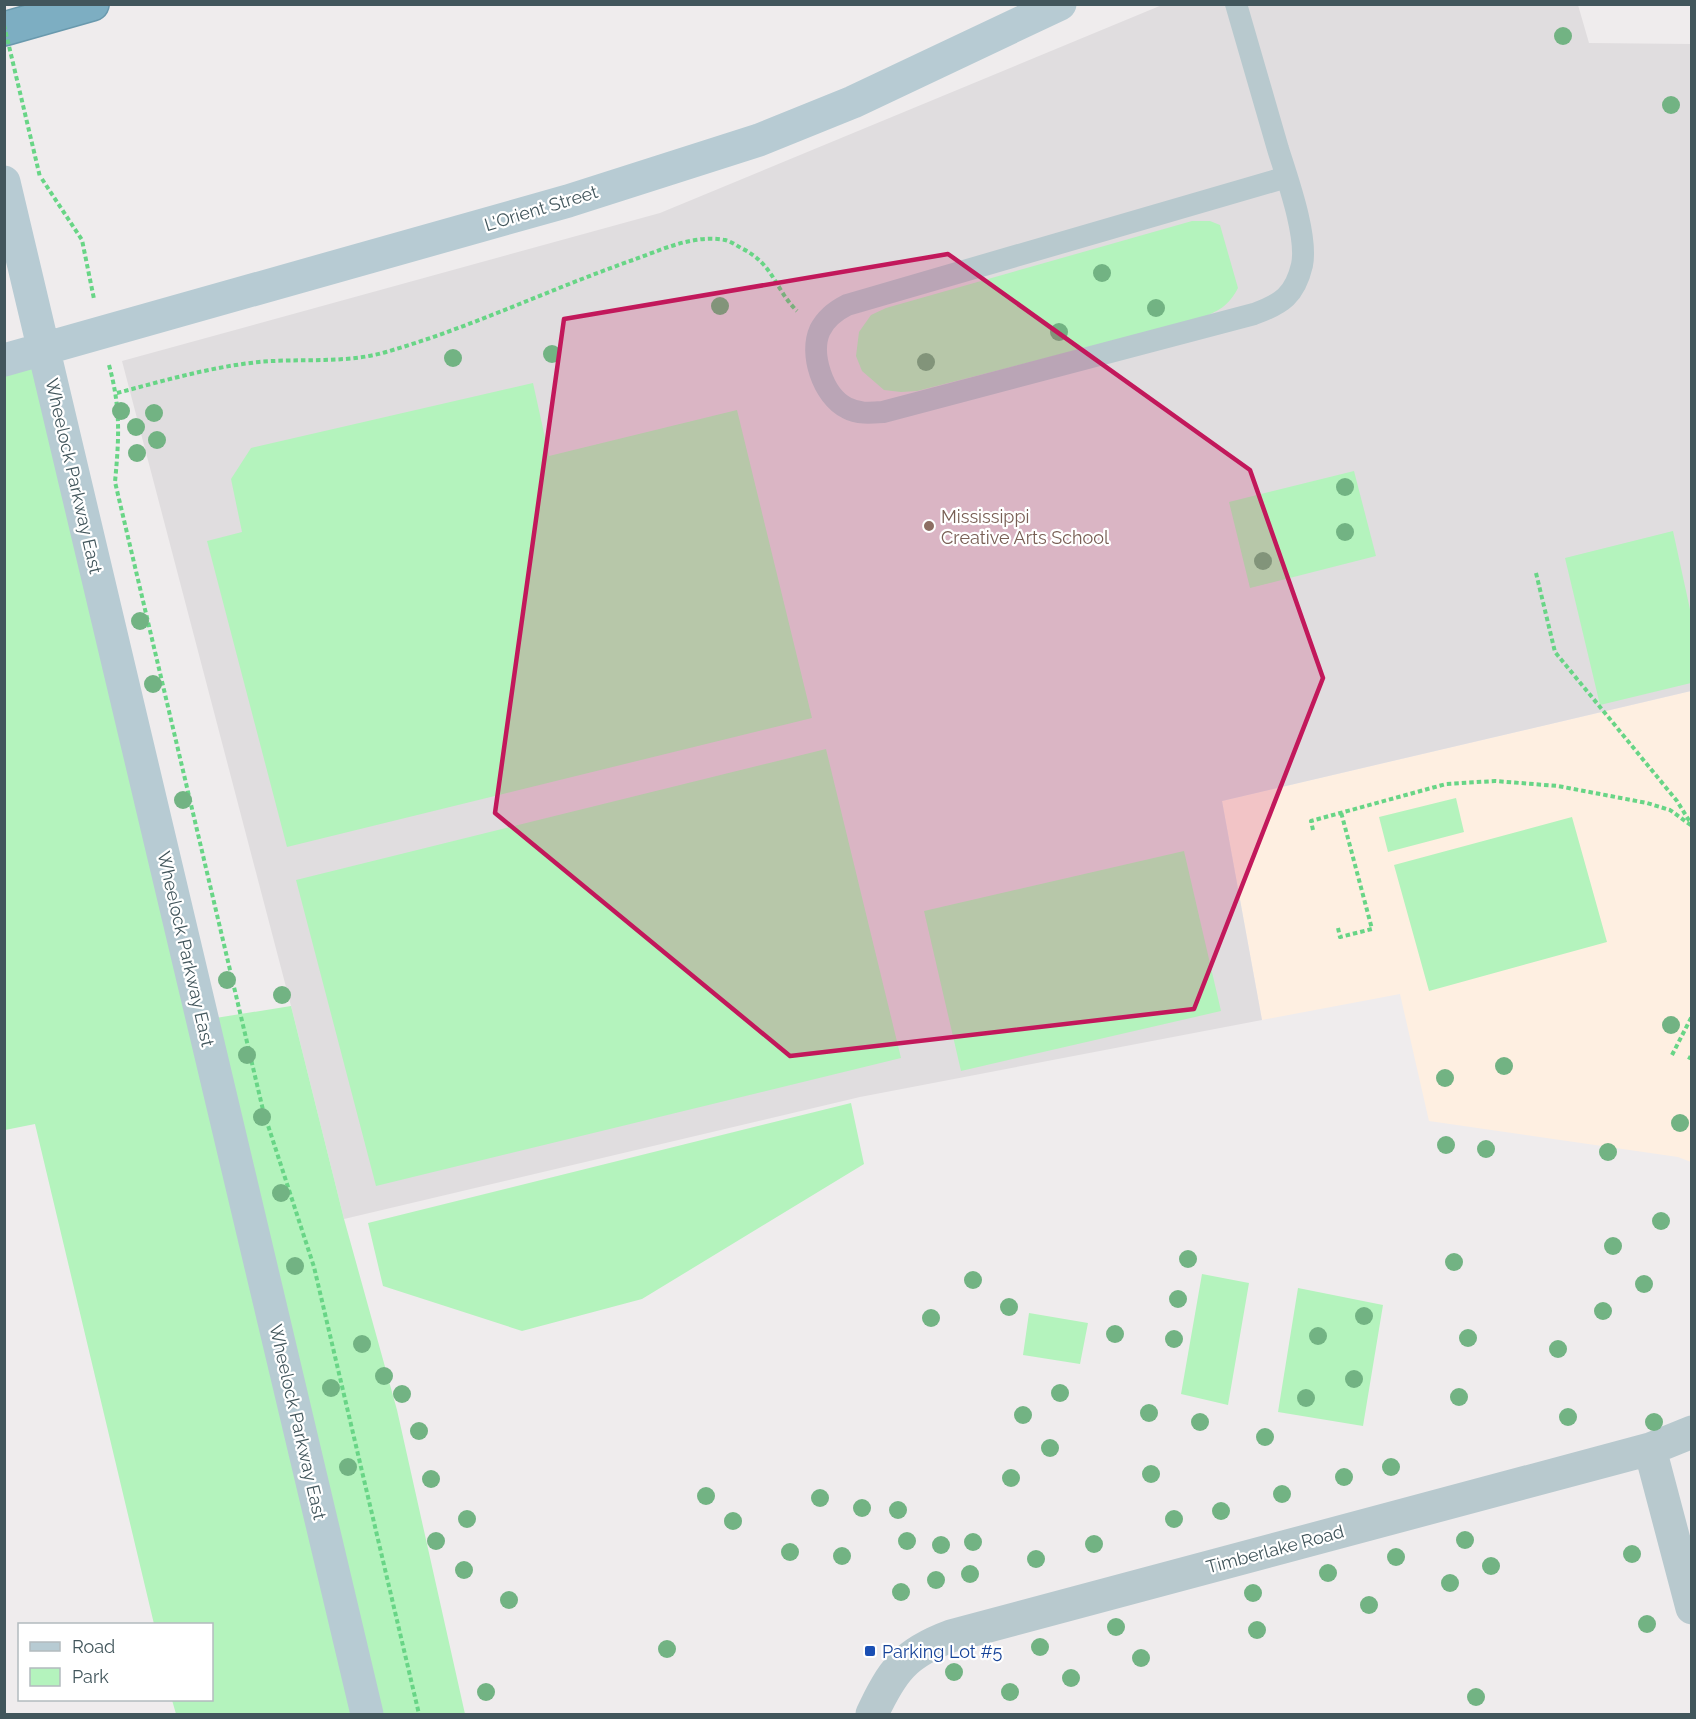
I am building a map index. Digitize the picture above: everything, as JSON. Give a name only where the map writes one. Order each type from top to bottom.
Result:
[{"type":"highway","points":[[4,29],[92,4]]},
{"type":"street","name":"L'Orient Street","points":[[4,360],[567,201],[759,140],[853,102],[1060,4]]},
{"type":"street","name":"Wheelock Parkway East","points":[[5,183],[367,1714]]},
{"type":"street","name":"Timberlake Road","points":[[876,1706],[895,1670],[902,1663],[921,1649],[951,1636],[1650,1449],[1692,1432]]},
{"type":"street","points":[[1650,1449],[1692,1608]]},
{"type":"lane","points":[[1236,4],[1287,177],[1301,232],[1302,263],[1294,288],[1278,305],[1243,317],[883,412],[867,413],[848,409],[832,394],[819,370],[817,350],[820,331],[831,315],[847,305],[1287,177]]},
{"type":"path","points":[[4,25],[40,177],[82,240],[90,277]]},
{"type":"path","points":[[419,1714],[314,1266],[264,1110],[115,482],[119,443],[117,393],[191,373],[259,362],[343,359],[383,353],[444,332],[600,271],[700,238],[726,240],[756,255],[772,273],[787,301],[820,331]]},
{"type":"path","points":[[1536,573],[1555,652],[1677,801],[1692,826]]},
{"type":"path","points":[[1313,830],[1311,821],[1446,784],[1511,782],[1558,786],[1647,803],[1670,810],[1692,826]]},
{"type":"path","points":[[1338,928],[1340,937],[1372,929],[1341,812]]},
{"type":"path","points":[[1672,1054],[1692,1016]]},
{"type":"highlighted area","points":[[948,254],[1250,470],[1323,678],[1194,1009],[790,1056],[495,813],[564,319]]},
{"type":"shaded area","name":"Mississippi Creative Arts School","points":[[1162,5],[1578,5],[1589,43],[1691,44],[1691,691],[1222,801],[1262,1020],[860,1097],[344,1219],[291,1006],[122,361],[660,213]]},
{"type":"shaded area","points":[[1691,691],[1691,1162],[1678,1157],[1429,1121],[1400,994],[1262,1020],[1222,801]]},
{"type":"green space","points":[[1192,221],[1210,221],[1220,225],[1238,288],[1222,308],[1199,319],[917,391],[884,390],[862,371],[856,356],[859,332],[871,315],[886,308]]},
{"type":"green space","points":[[44,349],[203,1020],[291,1006],[344,1219],[397,1410],[465,1714],[176,1714],[172,1701],[213,1701],[213,1623],[154,1623],[35,1124],[5,1130],[4,360]]},
{"type":"green space","points":[[533,383],[549,456],[737,410],[812,718],[287,847],[207,541],[242,532],[231,479],[251,448]]},
{"type":"green space","points":[[1354,471],[1376,556],[1250,588],[1229,502]]},
{"type":"green space","points":[[1673,531],[1691,614],[1691,683],[1600,705],[1565,558]]},
{"type":"green space","points":[[826,749],[901,1058],[376,1186],[296,880]]},
{"type":"green space","points":[[1456,798],[1464,832],[1388,852],[1379,817]]},
{"type":"green space","points":[[1572,817],[1607,942],[1429,991],[1394,865]]},
{"type":"green space","points":[[1184,851],[1221,1011],[961,1071],[924,911]]},
{"type":"green space","points":[[851,1103],[864,1164],[642,1299],[522,1331],[383,1286],[368,1223]]},
{"type":"green space","points":[[1202,1274],[1249,1283],[1228,1405],[1181,1394]]},
{"type":"green space","points":[[1298,1288],[1383,1305],[1363,1426],[1278,1412]]},
{"type":"green space","points":[[1029,1313],[1088,1323],[1080,1364],[1023,1355]]},
{"type":"place","name":"Mississippi Creative Arts School","points":[[929,526]]},
{"type":"place","name":"Parking Lot #5","points":[[870,1651]]}]
